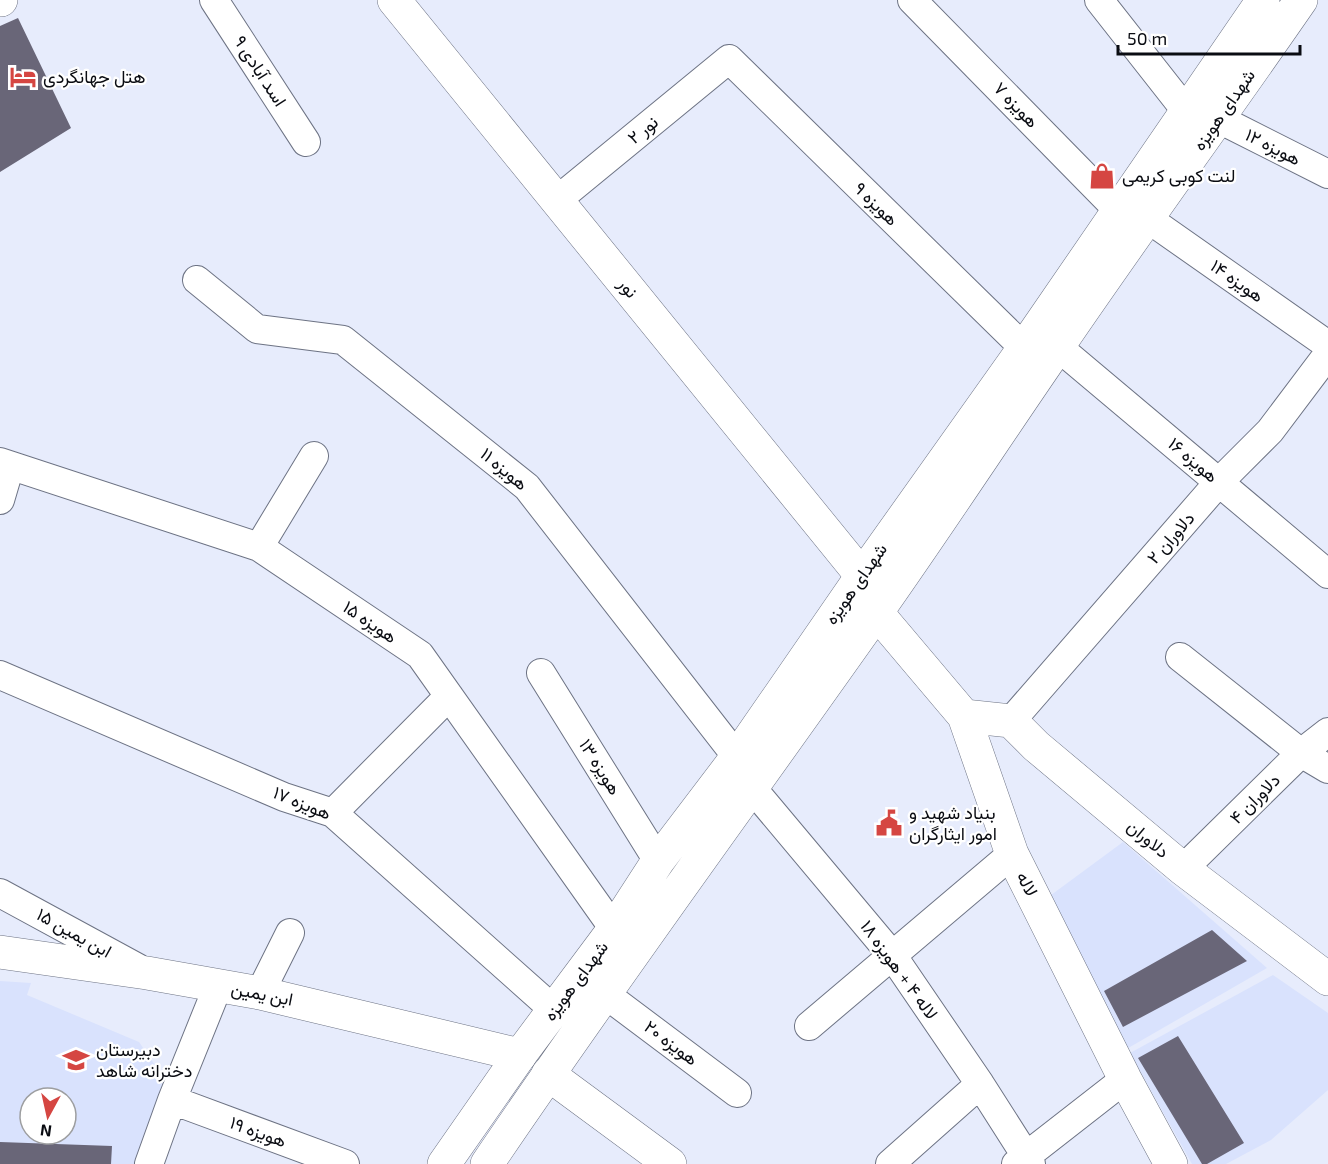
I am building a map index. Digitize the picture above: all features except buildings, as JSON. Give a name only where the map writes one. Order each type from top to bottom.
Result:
[{"type":"main road","name":"نور","points":[[394,0],[862,576]]},
{"type":"main road","name":"شهدای هویزه","points":[[487,1164],[548,1074],[877,613],[1058,346],[1133,214],[1187,112],[1263,0]]},
{"type":"main road","name":"شهدای هویزه","points":[[444,1164],[520,1055],[614,929],[658,861],[737,757],[1024,348],[1133,214],[1219,119],[1301,0]]},
{"type":"main road","name":"لاله","points":[[877,613],[964,716],[1012,854],[1125,1079],[1171,1164]]},
{"type":"main road","points":[[964,716],[1011,721]]},
{"type":"main road","name":"دلاوران","points":[[1011,721],[1036,746],[1184,869],[1328,979]]},
{"type":"main road","name":"ابن یمین","points":[[0,952],[260,993],[520,1055]]},
{"type":"main road","points":[[548,1074],[670,1164]]},
{"type":"street","name":"اسد آبادی ۹","points":[[214,0],[306,142]]},
{"type":"street","name":"هویزه ۷","points":[[912,0],[1133,214]]},
{"type":"street","points":[[1099,0],[1187,112]]},
{"type":"street","name":"نور ۲","points":[[556,201],[729,59]]},
{"type":"street","name":"هویزه ۹","points":[[729,59],[1024,348]]},
{"type":"street","name":"هویزه ۱۲","points":[[1219,119],[1328,174]]},
{"type":"street","name":"هویزه ۱۴","points":[[1133,214],[1328,345]]},
{"type":"street","name":"هویزه ۱۱","points":[[197,280],[257,329],[343,340],[527,487],[737,757]]},
{"type":"street","name":"هویزه ۱۶","points":[[1058,346],[1327,571]]},
{"type":"street","name":"دلاوران ۲","points":[[1011,721],[1219,482],[1270,430],[1328,354]]},
{"type":"street","points":[[259,547],[314,456]]},
{"type":"street","points":[[0,500],[5,464]]},
{"type":"street","name":"هویزه ۱۵","points":[[5,464],[259,547],[420,655],[614,929]]},
{"type":"street","points":[[1180,657],[1302,753],[1328,769]]},
{"type":"street","name":"هویزه ۱۳","points":[[541,673],[658,861]]},
{"type":"street","name":"هویزه ۱۷","points":[[0,675],[284,797],[333,813],[554,1010]]},
{"type":"street","points":[[333,813],[449,696]]},
{"type":"street","name":"دلاوران ۴","points":[[1184,869],[1302,753],[1328,732]]},
{"type":"street","name":"لاله ۴ + هویزه ۱۸","points":[[752,788],[892,955],[980,1084],[1024,1161]]},
{"type":"street","points":[[809,1026],[1012,854]]},
{"type":"street","name":"ابن یمین ۱۵","points":[[0,893],[147,974]]},
{"type":"street","points":[[260,993],[290,933]]},
{"type":"street","points":[[149,1164],[218,986]]},
{"type":"street","name":"هویزه ۲۰","points":[[605,994],[737,1093]]},
{"type":"street","points":[[1024,1161],[1125,1079]]},
{"type":"street","points":[[890,1164],[980,1084]]},
{"type":"street","name":"هویزه ۱۹","points":[[172,1100],[345,1164]]},
{"type":"shaded area","points":[[1123,842],[1267,968],[1123,1051],[1047,898]]},
{"type":"shaded area","points":[[1273,975],[1328,1013],[1328,1090],[1271,1140],[1226,1164],[1192,1164],[1130,1053]]},
{"type":"shaded area","name":"دبیرستان دخترانه شاهد","points":[[0,981],[31,983],[27,995],[139,1042],[164,1078],[135,1164],[0,1164]]},
{"type":"place","name":"هتل جهانگردی","points":[[23,77]]},
{"type":"place","name":"لنت کوبی کریمی","points":[[1102,176]]},
{"type":"place","name":"بنیاد شهید و امور ایثارگران","points":[[889,823]]},
{"type":"place","name":"دبیرستان دخترانه شاهد","points":[[76,1060]]}]
